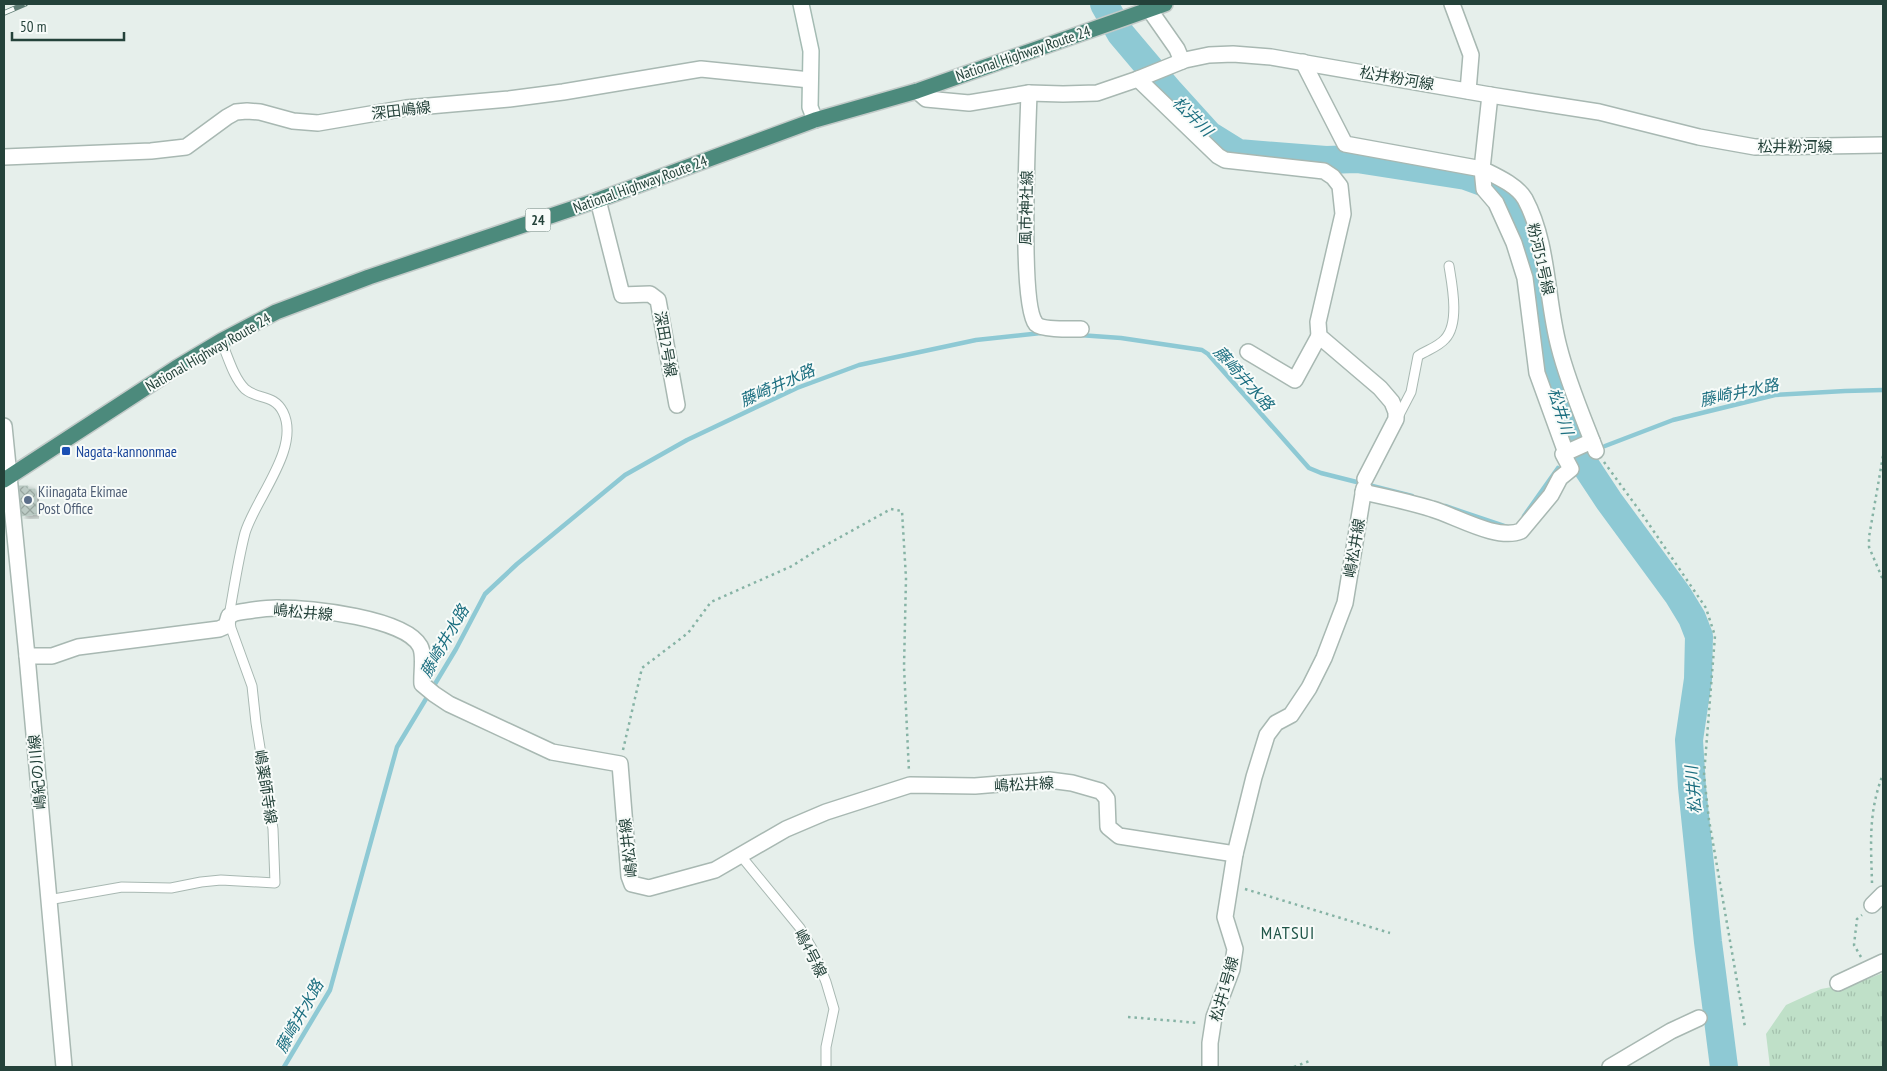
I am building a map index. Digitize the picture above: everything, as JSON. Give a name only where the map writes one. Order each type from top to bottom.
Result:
[{"type":"highway","name":"National Highway Route 24","points":[[6,478],[176,368],[221,341],[276,312],[359,280],[598,200],[816,120],[917,91],[1165,4]]},
{"type":"street","points":[[801,4],[811,51],[810,107],[816,120]]},
{"type":"street","points":[[1452,4],[1471,55],[1468,91]]},
{"type":"street","points":[[1144,11],[1177,49],[1180,62]]},
{"type":"street","name":"松井粉河線","points":[[917,91],[926,99],[969,103],[1029,93],[1098,93],[1142,78],[1180,62],[1209,55],[1233,54],[1303,62],[1599,112],[1699,137],[1755,147],[1883,145]]},
{"type":"street","points":[[1303,62],[1345,144],[1482,170]]},
{"type":"street","name":"深田嶋線","points":[[4,157],[151,151],[186,147],[227,116],[236,112],[260,112],[293,121],[318,122],[406,108],[510,99],[563,92],[701,69],[810,80]]},
{"type":"street","points":[[1142,78],[1218,156],[1225,160],[1324,171],[1333,177],[1340,186],[1343,214],[1318,322],[1318,336],[1295,380],[1248,352]]},
{"type":"street","name":"風市神社線","points":[[1029,93],[1025,249],[1030,301],[1035,323],[1041,327],[1081,329]]},
{"type":"street","points":[[1364,486],[1495,532],[1514,534],[1522,532],[1551,495],[1560,478],[1571,469],[1537,373],[1525,278],[1514,243],[1496,203],[1484,189],[1482,170],[1490,95]]},
{"type":"street","name":"粉河51号線","points":[[1482,170],[1499,178],[1524,198],[1544,260],[1558,347],[1593,445]]},
{"type":"street","name":"深田2号線","points":[[598,200],[622,295],[650,294],[658,300],[678,405]]},
{"type":"street","points":[[1318,336],[1380,388],[1392,402],[1396,412],[1396,419]]},
{"type":"street","name":"嶋松井線","points":[[27,656],[52,656],[78,647],[219,629],[226,626],[229,616],[234,613],[278,607],[318,611],[381,622],[404,632],[422,648],[422,684],[430,691],[486,722],[552,752],[620,764],[628,876],[632,884],[648,888],[715,870],[786,829],[826,812],[910,785],[975,786],[1049,780],[1072,783],[1100,791],[1104,795],[1107,799],[1108,827],[1118,836],[1236,854],[1254,777],[1267,734],[1276,723],[1292,716],[1309,688],[1324,658],[1345,603],[1364,486],[1396,419]]},
{"type":"street","name":"嶋紀の川線","points":[[4,426],[6,478],[27,656],[64,1067]]},
{"type":"street","points":[[1564,453],[1593,445]]},
{"type":"street","name":"松井1号線","points":[[1210,1067],[1210,1043],[1213,1024],[1232,969],[1236,949],[1225,917],[1236,854]]},
{"type":"street","points":[[1872,905],[1883,894]]},
{"type":"street","points":[[1838,983],[1883,962]]},
{"type":"street","points":[[1610,1067],[1671,1031],[1699,1018]]},
{"type":"lane","points":[[1396,419],[1410,392],[1418,356],[1446,338],[1452,324],[1454,297],[1450,266]]},
{"type":"lane","name":"嶋薬師寺線","points":[[48,900],[122,887],[171,888],[221,880],[275,883],[273,829],[252,686],[231,628],[229,616],[246,531],[263,492],[274,474],[286,442],[286,419],[283,411],[275,401],[245,389],[238,379],[221,341]]},
{"type":"lane","name":"嶋4号線","points":[[741,856],[800,928],[814,952],[834,1009],[826,1047],[826,1067]]},
{"type":"path","points":[[1593,445],[1706,608],[1712,622],[1715,636],[1704,775],[1709,820],[1745,1027]]},
{"type":"path","points":[[1883,456],[1869,538],[1869,547],[1883,580]]},
{"type":"path","points":[[620,764],[642,668],[688,633],[711,602],[792,566],[891,509],[902,511],[906,578],[904,667],[910,785]]},
{"type":"path","points":[[1868,969],[1854,945],[1857,919],[1872,905],[1872,815],[1883,774]]},
{"type":"path","points":[[1230,885],[1390,933]]},
{"type":"path","points":[[1128,1017],[1213,1024]]},
{"type":"path","points":[[1294,1067],[1312,1060]]},
{"type":"green space","points":[[1883,973],[1883,1067],[1770,1067],[1766,1034],[1786,1005],[1821,989],[1859,982]]},
{"type":"building","points":[[19,486],[28,486],[28,489],[35,489],[37,514],[21,516]]},
{"type":"waterway","name":"松井川","points":[[1104,4],[1121,34],[1170,92],[1209,135],[1238,153],[1326,160],[1357,159],[1466,176],[1488,184],[1501,193],[1517,221],[1525,243],[1550,376],[1572,445],[1609,501],[1678,595],[1692,618],[1699,636],[1698,679],[1689,740],[1708,942],[1724,1067]]},
{"type":"waterway","name":"藤崎井水路","points":[[284,1067],[330,990],[397,747],[456,649],[485,594],[517,564],[625,475],[687,440],[797,388],[859,365],[976,340],[1041,333]]},
{"type":"waterway","name":"藤崎井水路","points":[[1079,335],[1121,338],[1202,350],[1208,354],[1309,468],[1321,473],[1412,496]]},
{"type":"waterway","name":"藤崎井水路","points":[[1605,446],[1673,420],[1775,395],[1883,390]]},
{"type":"waterway","name":"藤崎井水路","points":[[1524,516],[1558,468]]},
{"type":"waterway","name":"藤崎井水路","points":[[1445,506],[1507,527]]},
{"type":"railway","points":[[4,13],[25,4]]},
{"type":"place","name":"Nagata-kannonmae","points":[[66,451]]},
{"type":"place","name":"Kiinagata Ekimae Post Office","points":[[28,500]]},
{"type":"district","name":"MATSUI","points":[[1288,932]]}]
